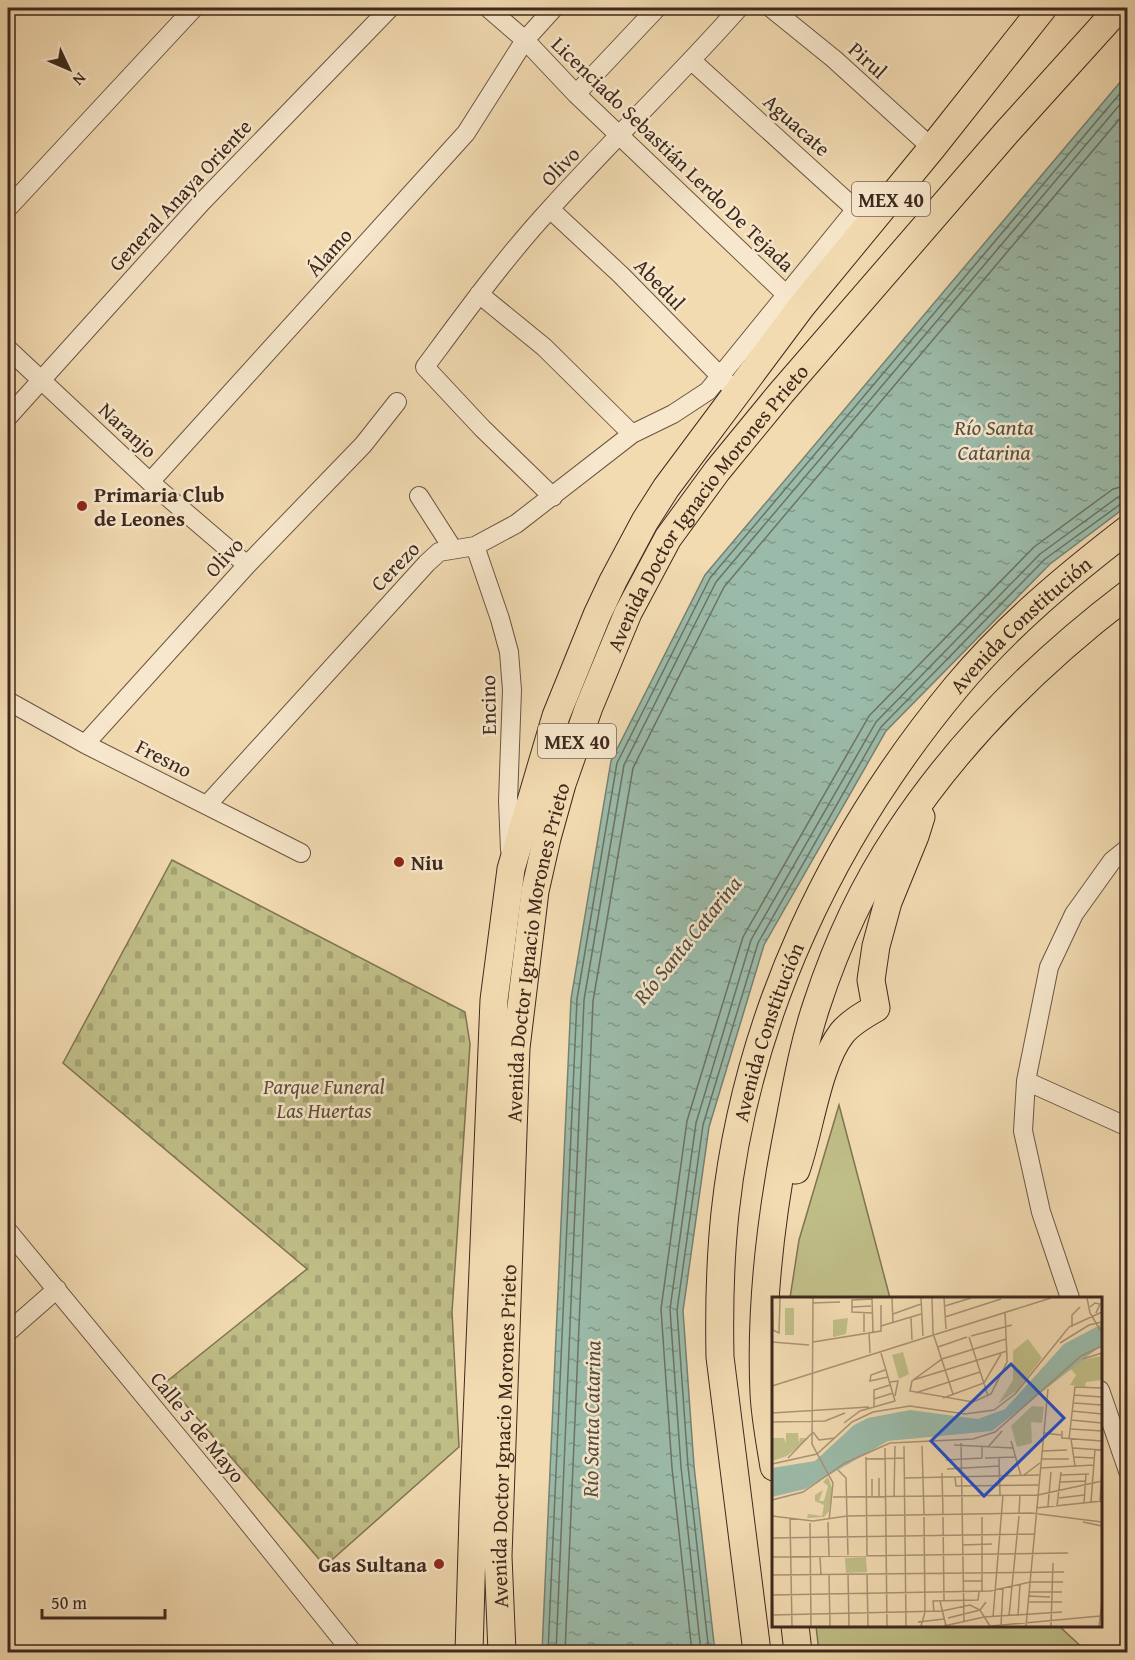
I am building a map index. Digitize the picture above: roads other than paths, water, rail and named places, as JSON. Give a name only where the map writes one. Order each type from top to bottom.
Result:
[{"type":"highway","name":"Avenida Doctor Ignacio Morones Prieto","points":[[469,1653],[494,1000],[511,869],[556,716],[605,598],[629,549],[728,385],[863,216],[932,148],[1042,8]]},
{"type":"highway","points":[[957,115],[1062,8]]},
{"type":"highway","name":"Avenida Doctor Ignacio Morones Prieto","points":[[502,1653],[498,1556],[516,1048],[535,891],[562,784],[589,707],[628,613],[668,538],[717,471],[921,231],[1119,8]]},
{"type":"highway","name":"Avenida Constitución","points":[[757,1653],[720,1357],[719,1309],[721,1260],[732,1164],[752,1069],[767,1022],[783,977],[822,888],[871,803],[899,762],[957,685],[1002,637],[1064,579],[1128,529]]},
{"type":"highway","name":"Avenida Constitución","points":[[772,1453],[764,1395],[763,1354],[771,1229],[794,1094],[816,1006],[830,969],[873,875],[929,789],[988,720],[1064,645],[1128,594]]},
{"type":"highway","points":[[771,1229],[800,1160],[830,1055],[842,1033],[856,1020],[876,1008],[871,980],[876,946],[888,902],[915,836],[929,789]]},
{"type":"highway","points":[[795,1627],[798,1653]]},
{"type":"street","points":[[8,208],[194,8]]},
{"type":"street","name":"General Anaya Oriente","points":[[8,417],[201,203],[390,8]]},
{"type":"street","name":"Licenciado Sebastián Lerdo De Tejada","points":[[488,8],[525,40],[576,94],[794,302]]},
{"type":"street","name":"Álamo","points":[[150,482],[466,133],[525,40],[554,8]]},
{"type":"street","points":[[576,94],[657,8]]},
{"type":"street","name":"Olivo","points":[[553,497],[482,428],[425,366],[479,294],[550,209],[692,61],[739,8]]},
{"type":"street","name":"Pirul","points":[[771,8],[834,59],[932,148]]},
{"type":"street","name":"Aguacate","points":[[692,61],[863,216]]},
{"type":"street","name":"Abedul","points":[[550,209],[621,275],[728,385]]},
{"type":"street","points":[[479,294],[544,347],[632,434]]},
{"type":"street","name":"Naranjo","points":[[8,349],[150,482],[247,565]]},
{"type":"street","name":"Cerezo","points":[[207,805],[439,552],[475,546],[516,524],[632,434],[708,391],[728,385]]},
{"type":"street","name":"Olivo","points":[[85,744],[247,565],[363,446],[397,402]]},
{"type":"street","points":[[419,496],[453,549]]},
{"type":"street","name":"Encino","points":[[475,546],[509,652],[512,690],[508,801],[511,869]]},
{"type":"street","name":"Fresno","points":[[8,701],[85,744],[301,853]]},
{"type":"street","points":[[1069,1297],[1041,1212],[1023,1131],[1026,1081],[1049,967],[1074,914],[1112,861],[1128,848]]},
{"type":"street","points":[[1026,1081],[1128,1127]]},
{"type":"street","name":"Calle 5 de Mayo","points":[[8,1232],[57,1289],[352,1653]]},
{"type":"street","points":[[8,1332],[57,1289]]},
{"type":"street","points":[[1102,1393],[1128,1471]]},
{"type":"water","name":"Río Santa Catarina","points":[[1127,74],[1127,506],[1050,564],[886,731],[764,945],[709,1127],[683,1311],[694,1466],[715,1652],[542,1652],[571,999],[611,761],[705,575]]},
{"type":"place","name":"Primaria Club de Leones","points":[[82,506]]},
{"type":"place","name":"Niu","points":[[399,862]]},
{"type":"place","name":"Gas Sultana","points":[[439,1564]]},
{"type":"park label","name":"Parque Funeral Las Huertas","points":[[324,1098]]}]
